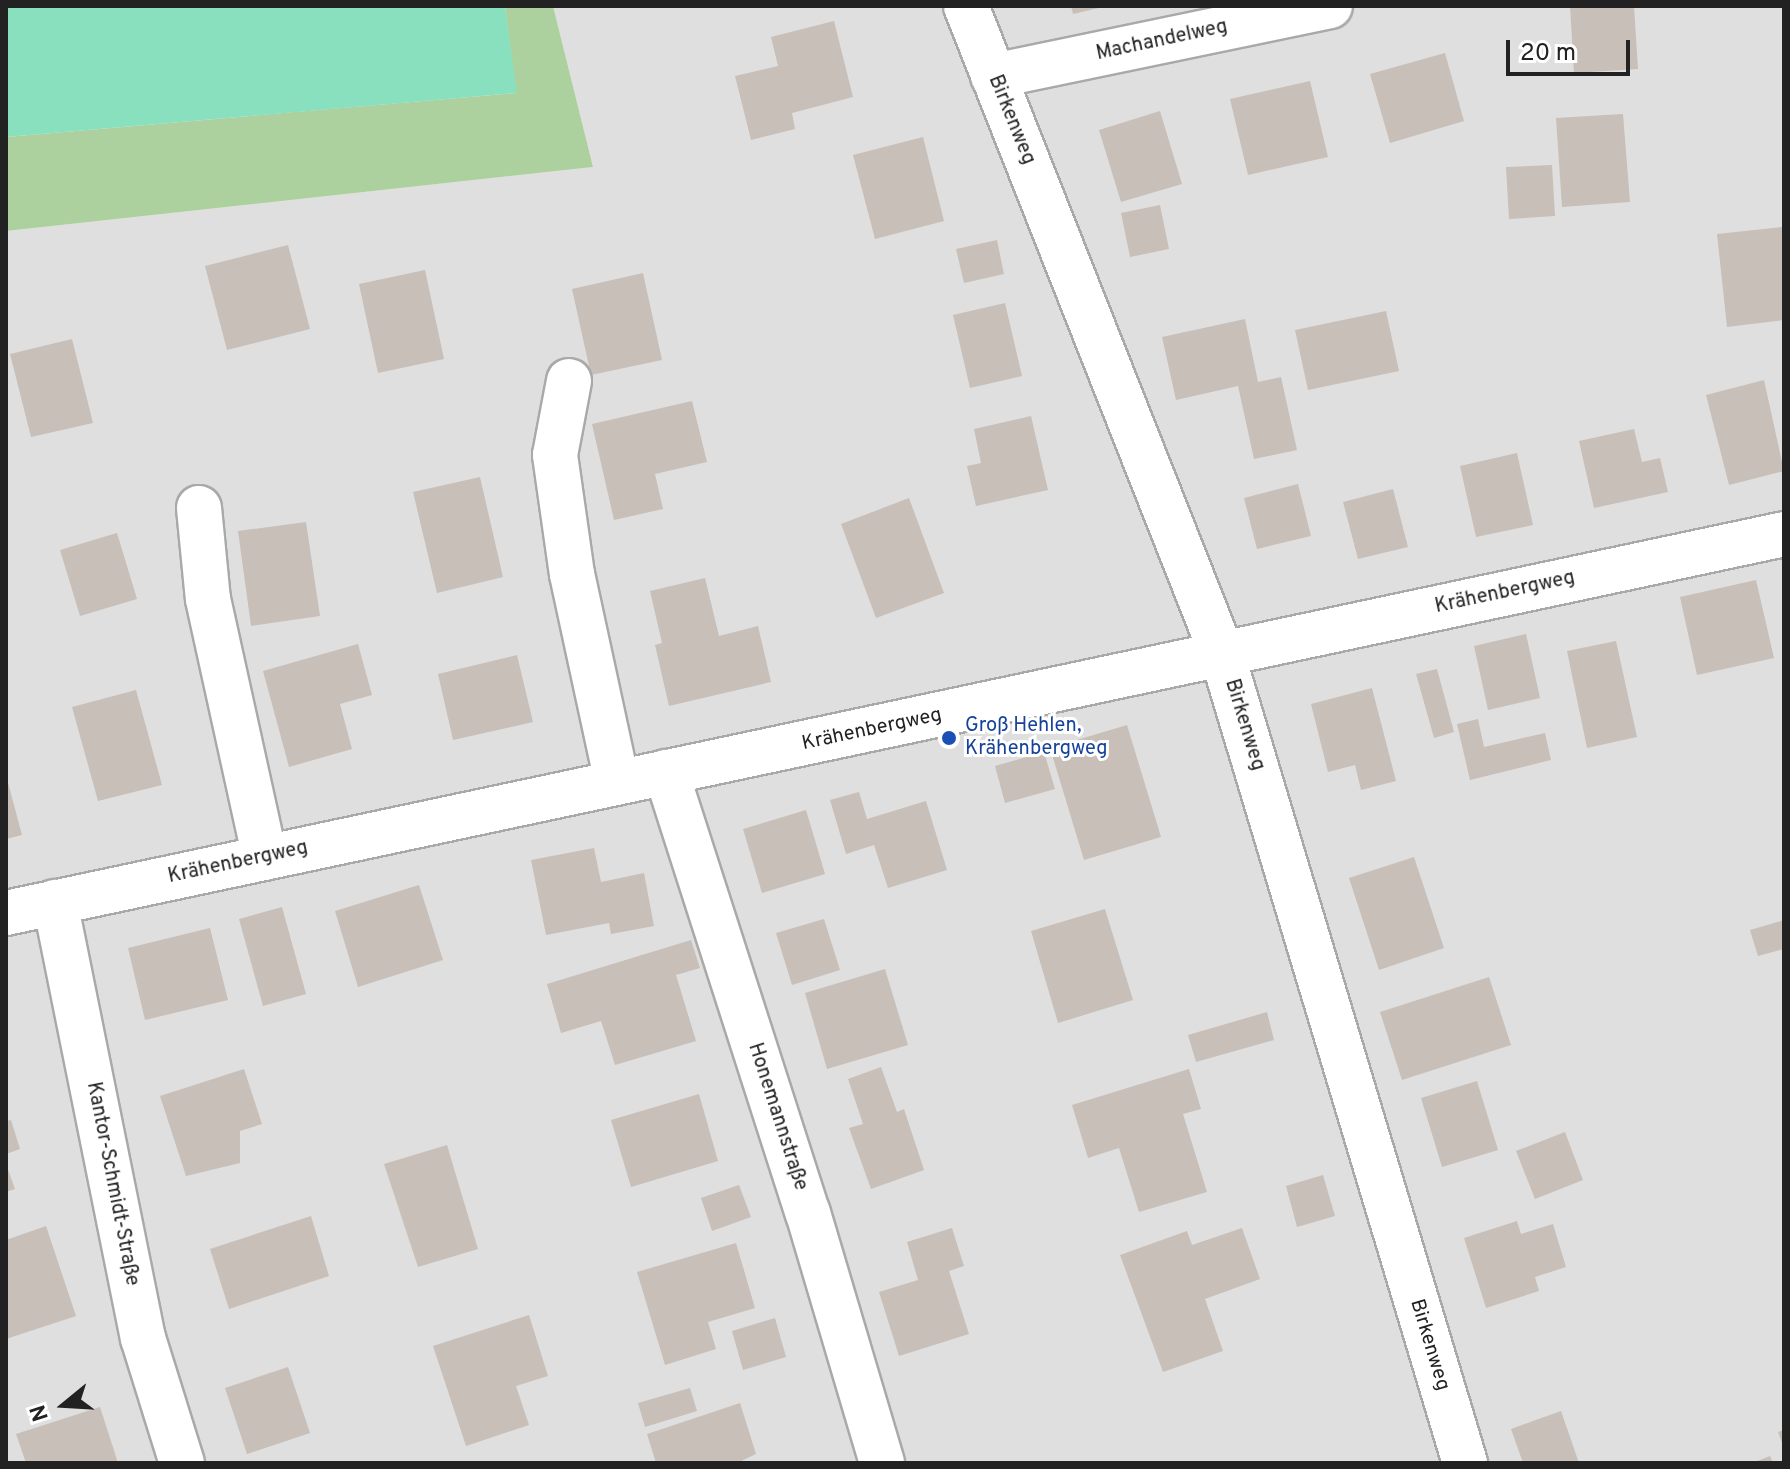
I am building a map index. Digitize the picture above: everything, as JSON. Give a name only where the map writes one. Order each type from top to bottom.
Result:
[{"type":"street","name":"Birkenweg","points":[[966,6],[1222,654],[1465,1463]]},
{"type":"street","name":"Machandelweg","points":[[993,76],[1330,6]]},
{"type":"street","points":[[569,381],[555,455],[572,574],[617,782]]},
{"type":"street","points":[[199,508],[208,599],[265,858]]},
{"type":"street","name":"Krähenbergweg","points":[[6,913],[1784,534]]},
{"type":"street","name":"Honemannstraße","points":[[666,772],[808,1213],[882,1463]]},
{"type":"street","name":"Kantor-Schmidt-Straße","points":[[55,902],[143,1338],[182,1463]]},
{"type":"shaded area","points":[[553,6],[1784,6],[1784,1463],[6,1463],[6,231],[593,167]]},
{"type":"green space","points":[[6,6],[505,6],[517,93],[6,137]]},
{"type":"green space","points":[[505,6],[553,6],[593,167],[6,231],[6,137],[516,93]]},
{"type":"building","points":[[1071,6],[1102,6],[1103,7],[1073,14]]},
{"type":"building","points":[[1570,6],[1634,6],[1638,69],[1574,73]]},
{"type":"building","points":[[834,21],[853,97],[792,113],[795,129],[751,140],[735,76],[778,66],[771,37]]},
{"type":"building","points":[[1445,53],[1464,121],[1390,143],[1370,74]]},
{"type":"building","points":[[1310,81],[1328,157],[1248,175],[1230,99]]},
{"type":"building","points":[[1160,111],[1182,184],[1121,202],[1099,130]]},
{"type":"building","points":[[1623,114],[1630,202],[1562,207],[1556,118]]},
{"type":"building","points":[[923,137],[944,221],[875,239],[853,155]]},
{"type":"building","points":[[1552,165],[1555,216],[1509,219],[1506,167]]},
{"type":"building","points":[[1160,205],[1169,249],[1130,257],[1121,213]]},
{"type":"building","points":[[1782,227],[1784,320],[1727,327],[1717,234]]},
{"type":"building","points":[[997,240],[1004,274],[964,283],[956,249]]},
{"type":"building","points":[[288,245],[310,329],[227,350],[205,266]]},
{"type":"building","points":[[425,270],[444,359],[378,373],[359,284]]},
{"type":"building","points":[[643,273],[662,360],[591,375],[572,289]]},
{"type":"building","points":[[1005,303],[1022,376],[970,388],[953,315]]},
{"type":"building","points":[[1386,311],[1399,371],[1308,390],[1295,330]]},
{"type":"building","points":[[1245,319],[1258,382],[1281,377],[1297,450],[1254,459],[1238,386],[1176,400],[1162,337]]},
{"type":"building","points":[[72,339],[93,423],[31,437],[10,354]]},
{"type":"building","points":[[1764,380],[1784,471],[1729,485],[1706,395]]},
{"type":"building","points":[[692,401],[707,462],[655,474],[663,509],[614,520],[592,424]]},
{"type":"building","points":[[1031,416],[1048,490],[976,506],[967,466],[981,463],[974,429]]},
{"type":"building","points":[[1634,429],[1642,462],[1660,458],[1668,492],[1594,508],[1579,441]]},
{"type":"building","points":[[1517,453],[1533,525],[1476,537],[1460,466]]},
{"type":"building","points":[[480,477],[503,577],[437,593],[413,492]]},
{"type":"building","points":[[1298,484],[1311,536],[1257,549],[1244,498]]},
{"type":"building","points":[[1393,489],[1408,547],[1358,559],[1343,502]]},
{"type":"building","points":[[909,498],[944,593],[876,618],[841,524]]},
{"type":"building","points":[[306,522],[320,616],[251,626],[238,531]]},
{"type":"building","points":[[117,533],[137,599],[80,616],[60,550]]},
{"type":"building","points":[[705,578],[719,636],[758,626],[771,682],[669,706],[655,645],[662,643],[650,591]]},
{"type":"building","points":[[1756,580],[1774,658],[1697,675],[1680,597]]},
{"type":"building","points":[[1526,634],[1540,698],[1488,710],[1474,646]]},
{"type":"building","points":[[1616,641],[1637,737],[1587,748],[1567,651]]},
{"type":"building","points":[[358,644],[372,695],[340,704],[352,749],[289,767],[263,671]]},
{"type":"building","points":[[517,655],[533,722],[453,740],[438,674]]},
{"type":"building","points":[[1437,669],[1454,732],[1434,738],[1416,674]]},
{"type":"building","points":[[1372,688],[1396,781],[1361,790],[1355,765],[1328,772],[1311,704]]},
{"type":"building","points":[[136,690],[162,785],[98,801],[72,707]]},
{"type":"building","points":[[1478,719],[1484,747],[1545,733],[1551,760],[1470,780],[1457,724]]},
{"type":"building","points":[[1127,725],[1161,837],[1084,860],[1050,748]]},
{"type":"building","points":[[1044,752],[1055,789],[1005,803],[995,766]]},
{"type":"building","points":[[6,775],[22,835],[6,839]]},
{"type":"building","points":[[859,792],[867,819],[926,801],[947,870],[888,888],[874,845],[846,854],[830,800]]},
{"type":"building","points":[[806,810],[825,874],[762,893],[743,829]]},
{"type":"building","points":[[594,848],[601,882],[644,873],[654,926],[611,934],[609,923],[546,935],[531,860]]},
{"type":"building","points":[[1414,857],[1444,948],[1379,970],[1349,878]]},
{"type":"building","points":[[419,885],[443,960],[358,987],[335,911]]},
{"type":"building","points":[[282,907],[306,994],[263,1006],[239,919]]},
{"type":"building","points":[[1105,909],[1133,1000],[1058,1023],[1031,931]]},
{"type":"building","points":[[824,919],[840,970],[792,985],[776,933]]},
{"type":"building","points":[[1784,920],[1784,949],[1758,956],[1750,930]]},
{"type":"building","points":[[210,928],[228,1000],[145,1020],[128,948]]},
{"type":"building","points":[[691,940],[700,968],[676,975],[696,1041],[615,1065],[601,1021],[561,1033],[547,984]]},
{"type":"building","points":[[885,969],[908,1045],[827,1069],[805,993]]},
{"type":"building","points":[[1489,977],[1511,1045],[1402,1080],[1380,1012]]},
{"type":"building","points":[[1267,1012],[1274,1040],[1196,1062],[1188,1035]]},
{"type":"building","points":[[881,1067],[897,1112],[904,1109],[924,1170],[871,1189],[849,1128],[863,1124],[848,1079]]},
{"type":"building","points":[[244,1069],[262,1124],[240,1131],[240,1163],[186,1176],[160,1096]]},
{"type":"building","points":[[1189,1069],[1201,1109],[1183,1114],[1207,1192],[1139,1212],[1119,1148],[1088,1158],[1072,1105]]},
{"type":"building","points":[[1477,1081],[1498,1150],[1442,1167],[1421,1098]]},
{"type":"building","points":[[699,1094],[718,1161],[631,1187],[611,1120]]},
{"type":"building","points":[[11,1120],[20,1149],[6,1154],[6,1121]]},
{"type":"building","points":[[1565,1132],[1583,1180],[1535,1199],[1516,1151]]},
{"type":"building","points":[[447,1145],[478,1249],[418,1267],[384,1164]]},
{"type":"building","points":[[6,1164],[15,1189],[6,1192]]},
{"type":"building","points":[[1323,1175],[1335,1216],[1297,1227],[1286,1186]]},
{"type":"building","points":[[739,1185],[751,1217],[712,1231],[701,1198]]},
{"type":"building","points":[[311,1216],[329,1276],[229,1309],[210,1249]]},
{"type":"building","points":[[1517,1221],[1521,1234],[1553,1224],[1566,1267],[1535,1277],[1539,1291],[1486,1308],[1464,1238]]},
{"type":"building","points":[[46,1226],[76,1316],[6,1339],[6,1240]]},
{"type":"building","points":[[952,1228],[964,1266],[949,1271],[969,1334],[899,1356],[879,1292],[918,1280],[907,1242]]},
{"type":"building","points":[[1242,1228],[1260,1279],[1205,1299],[1223,1351],[1163,1372],[1120,1255],[1187,1231],[1192,1245]]},
{"type":"building","points":[[736,1243],[755,1308],[708,1322],[716,1349],[665,1365],[637,1272]]},
{"type":"building","points":[[529,1315],[548,1376],[516,1386],[529,1425],[466,1446],[433,1346]]},
{"type":"building","points":[[775,1318],[786,1357],[743,1370],[732,1331]]},
{"type":"building","points":[[288,1367],[310,1433],[247,1454],[225,1388]]},
{"type":"building","points":[[690,1388],[697,1411],[645,1427],[638,1403]]},
{"type":"building","points":[[740,1403],[756,1454],[737,1463],[656,1463],[647,1434]]},
{"type":"building","points":[[100,1407],[118,1463],[26,1463],[16,1434]]},
{"type":"building","points":[[1561,1411],[1579,1463],[1523,1463],[1511,1429]]},
{"type":"building","points":[[1784,1430],[1784,1448],[1778,1432]]},
{"type":"building","points":[[1770,1456],[1773,1463],[1752,1463]]},
{"type":"place","name":"Groß Hehlen, Krähenbergweg","points":[[949,738]]}]
